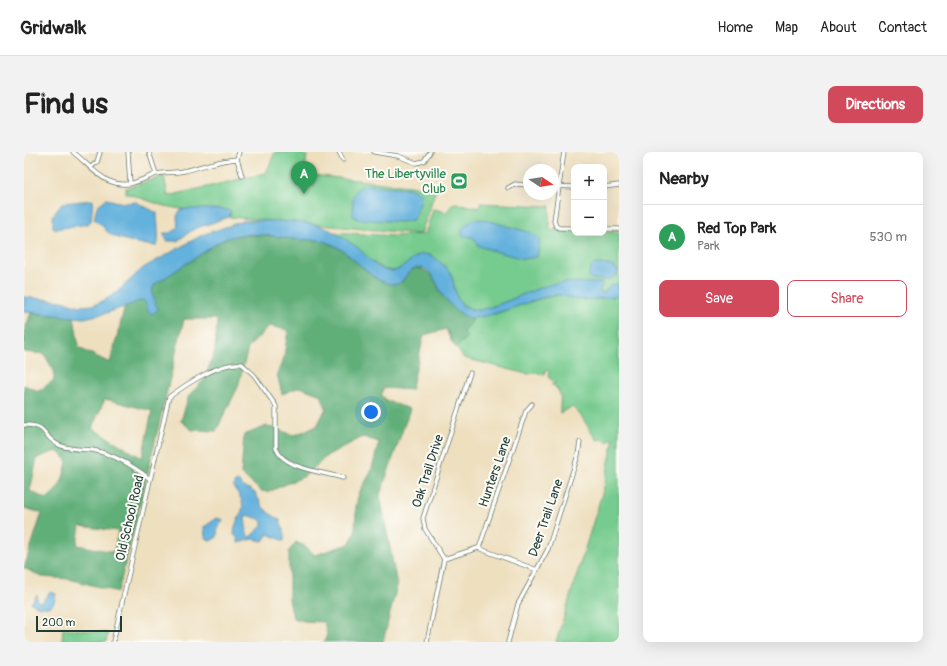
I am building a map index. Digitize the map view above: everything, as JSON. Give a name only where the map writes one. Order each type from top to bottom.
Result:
[{"type":"street","points":[[73,152],[108,180],[130,184],[142,181],[156,174],[182,172],[222,160],[238,159]]},
{"type":"street","points":[[91,167],[97,162],[100,152]]},
{"type":"street","points":[[128,152],[130,184]]},
{"type":"street","points":[[149,152],[156,174]]},
{"type":"street","points":[[238,152],[242,176]]},
{"type":"street","points":[[339,152],[343,160]]},
{"type":"street","points":[[374,152],[398,156],[416,163],[424,161],[430,152]]},
{"type":"street","points":[[564,152],[559,186],[571,187]]},
{"type":"street","points":[[508,188],[515,184],[523,185]]},
{"type":"street","points":[[607,186],[619,184]]},
{"type":"street","points":[[558,200],[555,224],[559,228],[571,228]]},
{"type":"street","points":[[607,229],[619,229]]},
{"type":"street","name":"Old School Road","points":[[113,642],[167,399],[180,389],[211,372],[227,366],[242,364],[254,375],[276,406],[276,448],[279,453],[290,464],[343,478]]},
{"type":"street","name":"Oak Trail Drive","points":[[444,559],[425,529],[423,518],[470,373]]},
{"type":"street","name":"Hunters Lane","points":[[479,548],[526,410],[532,404]]},
{"type":"street","points":[[24,425],[32,425],[43,429],[54,442],[61,446],[94,451],[120,459],[150,478]]},
{"type":"street","name":"Deer Trail Lane","points":[[508,642],[518,604],[537,570],[551,540],[578,455],[580,442]]},
{"type":"street","points":[[427,642],[444,559],[479,548],[537,570]]},
{"type":"green space","points":[[275,152],[300,152],[307,156],[304,174],[436,189],[421,234],[229,217],[231,213],[204,209],[192,211],[164,206],[126,193],[126,188],[164,176],[168,196],[266,173]]},
{"type":"green space","points":[[456,203],[479,208],[480,203],[550,206],[549,230],[571,231],[571,236],[607,236],[607,232],[619,232],[619,284],[616,284],[604,293],[598,293],[602,283],[542,287],[500,304],[477,311],[463,305],[455,296],[451,274],[437,260],[406,265],[395,271],[383,269],[364,256],[358,248],[332,232],[394,236],[425,234],[433,209],[447,212],[452,204]]},
{"type":"green space","points":[[261,235],[325,241],[345,252],[362,265],[376,279],[402,282],[411,271],[418,268],[421,269],[430,274],[441,293],[453,307],[465,315],[474,317],[470,324],[463,330],[467,337],[456,348],[446,329],[424,335],[411,390],[384,388],[381,395],[387,401],[410,409],[380,495],[397,585],[383,642],[324,642],[327,634],[324,622],[304,621],[293,618],[289,599],[289,551],[296,542],[305,546],[315,555],[349,544],[355,533],[356,505],[359,493],[371,472],[379,442],[363,437],[328,455],[305,476],[268,492],[261,491],[241,474],[244,435],[267,426],[294,435],[317,426],[326,408],[321,395],[300,387],[282,394],[277,374],[284,357],[288,330],[269,326],[248,348],[238,387],[216,431],[192,430],[181,421],[189,395],[204,380],[215,351],[217,319],[184,319],[118,592],[69,579],[42,577],[24,568],[42,513],[24,508],[24,385],[39,391],[54,380],[54,371],[44,354],[24,352],[24,332],[31,313],[74,317],[79,348],[110,363],[125,306],[143,300],[158,310],[153,298],[154,285],[222,240],[231,236]],"holes":[[[105,399],[152,411],[142,458],[92,428]],[[56,451],[63,455],[67,462],[61,483],[46,499],[30,491],[37,458]],[[80,526],[118,531],[114,552],[77,545]]]},
{"type":"green space","points":[[559,295],[574,298],[604,298],[619,296],[619,642],[556,642],[604,487],[614,438],[607,442],[602,439],[597,440],[580,414],[572,407],[560,413],[560,393],[551,384],[556,383],[548,377],[549,371],[545,370],[545,375],[536,373],[527,374],[464,358],[451,341],[446,329],[462,314],[495,314],[538,299]]},
{"type":"green space","points":[[63,628],[108,633],[106,642],[62,642]]},
{"type":"water","points":[[366,185],[409,188],[421,194],[420,203],[413,220],[401,222],[358,219],[353,216],[353,201],[355,193],[357,189]]},
{"type":"water","points":[[106,199],[124,203],[136,202],[157,213],[157,246],[125,240],[113,236],[108,232],[94,219],[97,206]]},
{"type":"water","points":[[93,200],[91,221],[88,224],[56,229],[53,227],[53,215],[63,203]]},
{"type":"water","points":[[181,209],[221,209],[231,211],[229,217],[194,229],[177,241],[167,241],[163,233],[171,233],[178,227],[177,216]]},
{"type":"water","points":[[482,219],[532,233],[540,240],[537,257],[524,259],[494,251],[479,246],[474,238],[462,235],[462,229],[471,220]]},
{"type":"water","points":[[243,221],[287,221],[321,226],[358,248],[379,268],[389,271],[395,271],[420,255],[426,254],[432,256],[442,263],[450,272],[459,301],[463,306],[469,309],[477,310],[499,304],[556,283],[603,283],[599,292],[604,293],[611,285],[619,284],[619,296],[587,300],[555,295],[485,316],[475,318],[467,317],[457,311],[448,302],[433,276],[429,272],[419,267],[409,272],[398,284],[389,284],[371,274],[336,246],[326,242],[251,234],[222,240],[154,285],[153,298],[158,310],[152,314],[148,311],[143,300],[107,313],[84,318],[24,312],[24,297],[62,301],[80,306],[93,305],[103,301],[116,293],[143,268],[202,235]]},
{"type":"water","points":[[596,264],[611,265],[618,270],[618,274],[608,280],[591,279],[589,277],[591,268]]},
{"type":"water","points":[[238,481],[245,488],[250,489],[255,493],[263,507],[280,520],[285,535],[284,541],[268,534],[263,541],[253,539],[238,543],[238,538],[234,535],[235,527],[243,507],[242,502],[234,488],[234,483]],"holes":[[[248,515],[259,519],[262,522],[262,526],[250,537],[247,535],[245,517]]]},
{"type":"water","points":[[217,518],[224,520],[218,527],[217,537],[211,541],[205,537],[204,527]]},
{"type":"water","points":[[51,592],[56,594],[54,603],[50,607],[39,607],[31,603],[37,595],[37,601],[42,603]]},
{"type":"place","name":"The Libertyville Club","points":[[459,181]]},
{"type":"place","name":"Red Top Park","points":[[304,194]]}]
